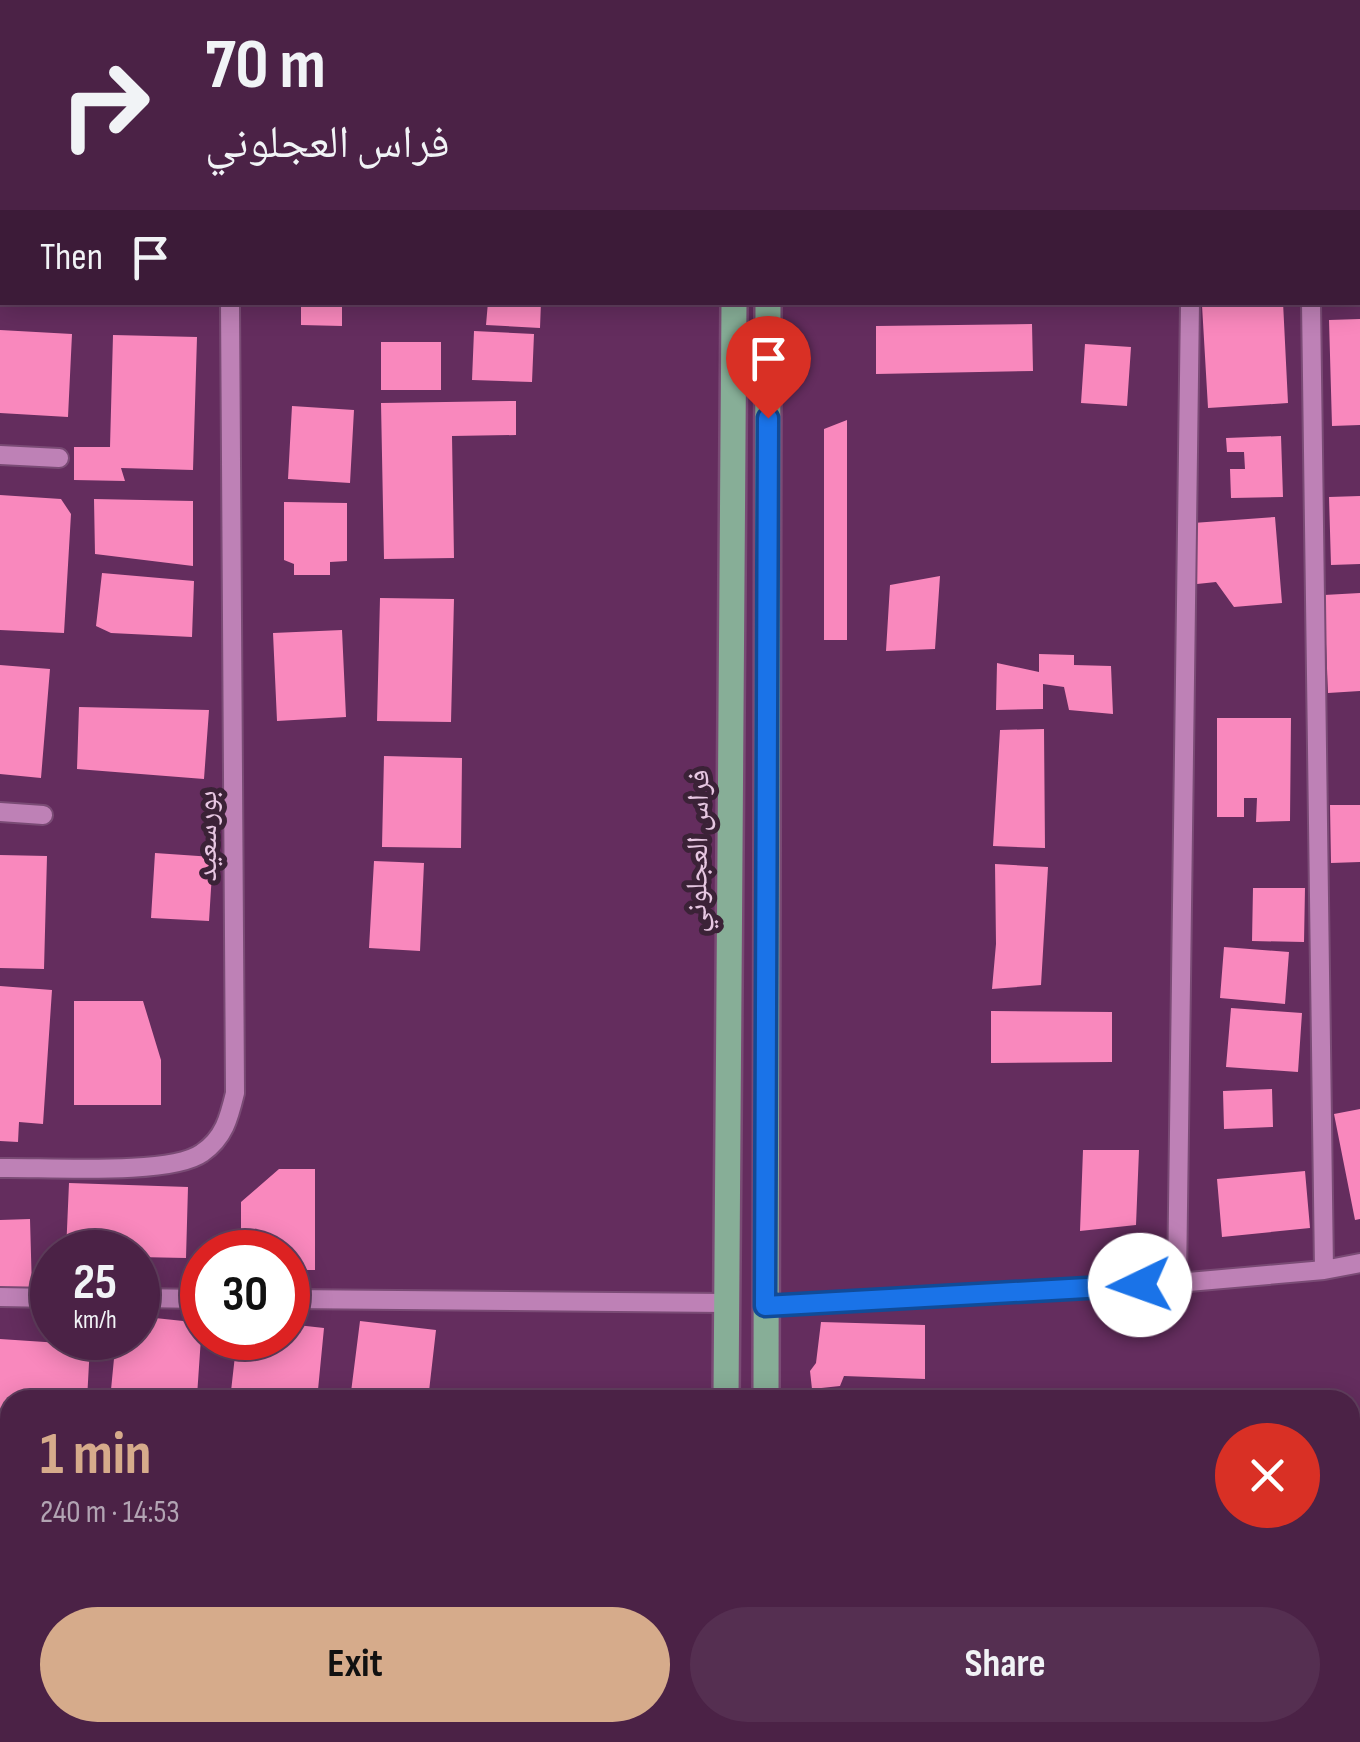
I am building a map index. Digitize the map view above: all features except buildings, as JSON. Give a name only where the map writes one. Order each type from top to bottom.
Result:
[{"type":"main road","name":"فراس العجلوني","points":[[726,1390],[734,305]]},
{"type":"main road","points":[[766,1390],[768,305]]},
{"type":"street","name":"بورسعيد","points":[[0,1168],[179,1164],[203,1153],[227,1127],[235,1093],[230,305]]},
{"type":"street","points":[[1178,1283],[1190,305]]},
{"type":"street","points":[[1311,305],[1324,1270]]},
{"type":"street","points":[[0,455],[59,458]]},
{"type":"street","points":[[0,812],[43,814]]},
{"type":"street","points":[[765,1306],[1178,1283],[1324,1270],[1360,1263]]},
{"type":"street","points":[[0,1298],[30,1298]]},
{"type":"street","points":[[310,1300],[725,1302]]},
{"type":"route","points":[[768,418],[765,1306],[1140,1285]]}]
